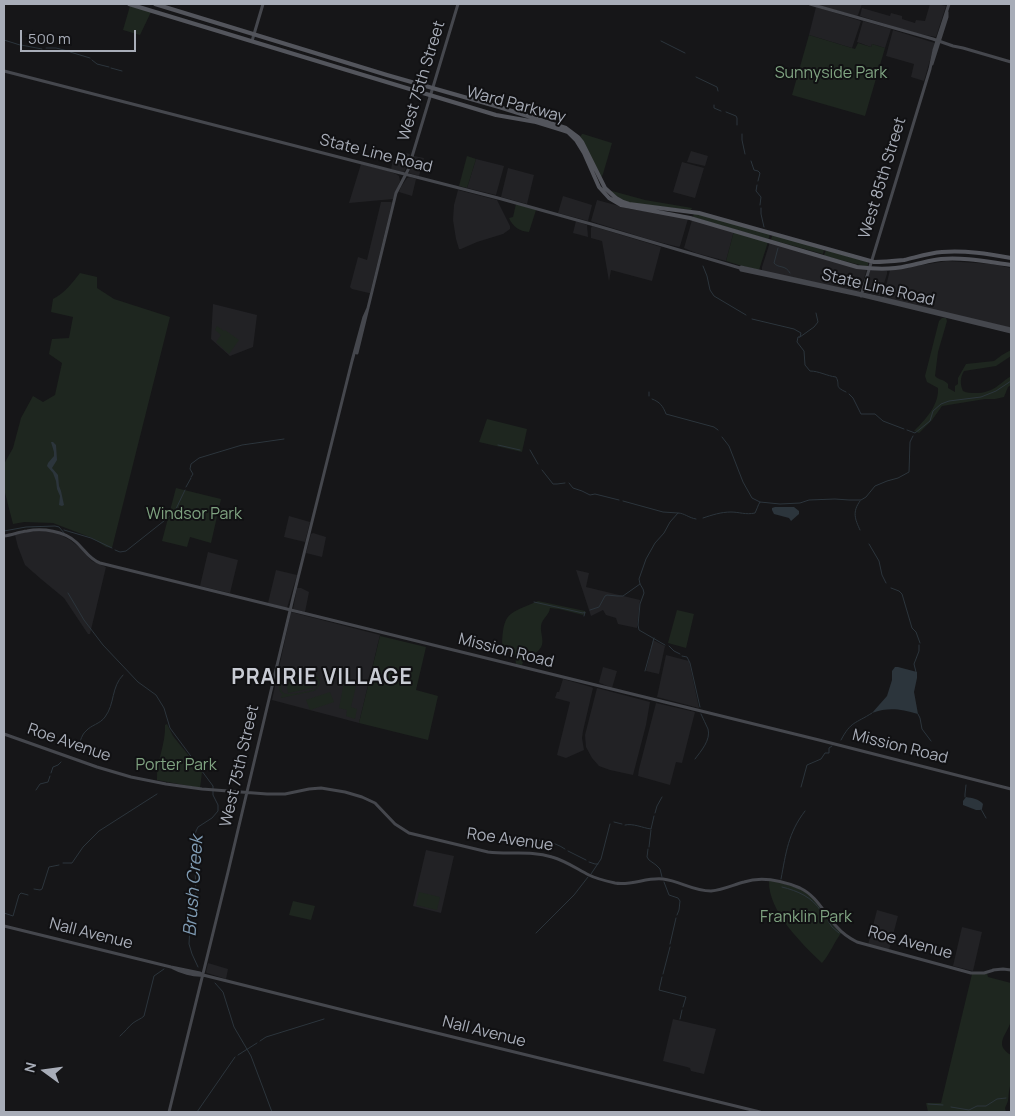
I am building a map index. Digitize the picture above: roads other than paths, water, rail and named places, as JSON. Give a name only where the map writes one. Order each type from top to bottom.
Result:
[{"type":"main road","name":"Ward Parkway","points":[[129,4],[496,115],[536,122],[568,132],[576,140],[584,153],[599,187],[609,198],[621,205],[690,218],[869,268],[897,268],[932,260],[948,259],[1011,265]]},
{"type":"main road","name":"Ward Parkway","points":[[155,4],[566,128],[582,142],[605,188],[616,198],[629,204],[699,213],[871,262],[894,261],[944,252],[972,252],[1011,258]]},
{"type":"main road","points":[[252,41],[263,4]]},
{"type":"main road","name":"West 75th Street","points":[[169,1112],[290,611],[351,368],[360,343],[394,200],[406,175],[458,4]]},
{"type":"main road","points":[[810,4],[1011,62]]},
{"type":"main road","name":"West 85th Street","points":[[861,295],[938,41],[947,17],[949,4]]},
{"type":"main road","name":"State Line Road","points":[[4,71],[538,209],[740,268],[1011,330]]},
{"type":"main road","points":[[394,172],[400,177],[401,183]]},
{"type":"main road","name":"Mission Road","points":[[4,536],[29,530],[52,531],[74,540],[91,559],[100,564],[819,740],[1011,789]]},
{"type":"main road","name":"Roe Avenue","points":[[4,734],[116,773],[158,782],[246,793],[280,794],[323,788],[351,794],[366,798],[375,803],[395,824],[409,833],[488,852],[542,854],[563,861],[592,877],[615,883],[628,884],[647,879],[660,879],[709,891],[727,888],[753,879],[776,881],[800,888],[810,895],[818,902],[841,932],[857,942],[970,972],[1011,970]]},
{"type":"main road","name":"Nall Avenue","points":[[4,926],[760,1112]]},
{"type":"waterway","points":[[4,40],[20,45]]},
{"type":"waterway","points":[[661,41],[685,53]]},
{"type":"waterway","points":[[21,45],[42,49]]},
{"type":"waterway","points":[[46,48],[68,51]]},
{"type":"waterway","points":[[70,52],[90,58]]},
{"type":"waterway","points":[[92,60],[97,64],[109,67]]},
{"type":"waterway","points":[[111,68],[122,71]]},
{"type":"waterway","points":[[696,77],[717,87],[718,91]]},
{"type":"waterway","points":[[714,105],[714,108],[721,111]]},
{"type":"waterway","points":[[726,112],[736,116],[737,125]]},
{"type":"waterway","points":[[742,134],[745,154]]},
{"type":"waterway","points":[[751,161],[754,170],[760,173],[758,181]]},
{"type":"waterway","points":[[757,185],[756,191],[761,197],[760,205]]},
{"type":"waterway","points":[[761,208],[764,227]]},
{"type":"waterway","points":[[778,248],[774,263],[786,268],[790,273]]},
{"type":"waterway","points":[[703,266],[710,290],[714,296],[746,315]]},
{"type":"waterway","points":[[800,337],[818,322],[816,313]]},
{"type":"waterway","points":[[752,319],[794,329],[801,333],[797,342],[804,351],[805,365],[810,371],[836,377],[838,387],[846,392]]},
{"type":"waterway","points":[[907,430],[915,433],[930,421],[933,411],[941,404],[949,401],[981,397],[996,391],[1011,381]]},
{"type":"waterway","points":[[849,394],[861,414],[875,414],[883,421],[904,429]]},
{"type":"waterway","points":[[652,399],[661,405],[666,414],[714,427],[718,430]]},
{"type":"waterway","points":[[703,518],[727,512],[755,513],[760,502],[780,504],[800,503],[809,500],[861,500],[875,486],[909,472],[910,442],[913,436]]},
{"type":"waterway","points":[[722,437],[729,446],[743,482],[752,498],[760,502]]},
{"type":"waterway","points":[[191,477],[193,474],[190,469],[191,464],[199,458],[242,445],[284,439]]},
{"type":"waterway","points":[[498,445],[520,450]]},
{"type":"waterway","points":[[530,450],[538,464]]},
{"type":"waterway","points":[[542,470],[553,484],[565,483]]},
{"type":"waterway","points":[[186,487],[191,478]]},
{"type":"waterway","points":[[569,483],[573,488],[590,495],[595,494],[619,500]]},
{"type":"waterway","points":[[115,550],[120,552],[126,551],[174,513],[185,490]]},
{"type":"waterway","points":[[623,501],[663,512],[678,513]]},
{"type":"waterway","points":[[860,501],[855,516],[860,530]]},
{"type":"waterway","points":[[665,645],[639,630],[640,604],[644,593],[639,579],[646,559],[655,543],[678,513],[696,519]]},
{"type":"waterway","name":"Brush Creek","points":[[4,531],[26,527],[55,526],[59,527],[65,534]]},
{"type":"waterway","points":[[64,530],[91,538],[112,548]]},
{"type":"waterway","points":[[869,544],[879,561],[886,583]]},
{"type":"waterway","points":[[590,610],[599,607],[605,596],[623,596],[640,584]]},
{"type":"waterway","points":[[891,588],[902,594],[912,628],[916,632],[920,643]]},
{"type":"waterway","name":"Brush Creek","points":[[68,593],[84,620],[103,645],[138,682],[156,695],[164,708],[170,728],[213,786],[213,795],[218,805],[218,811],[212,818],[198,827],[194,841],[196,894],[191,907],[189,944],[198,967]]},
{"type":"waterway","points":[[534,602],[585,612],[584,616]]},
{"type":"waterway","points":[[645,671],[654,638]]},
{"type":"waterway","points":[[916,672],[914,664],[919,651],[919,645]]},
{"type":"waterway","points":[[669,646],[680,654]]},
{"type":"waterway","points":[[682,656],[687,657],[690,663],[700,707]]},
{"type":"waterway","points":[[75,747],[79,744],[86,731],[105,717],[119,680],[123,675]]},
{"type":"waterway","points":[[841,740],[851,726],[872,713]]},
{"type":"waterway","points":[[695,759],[705,745],[709,733],[701,714]]},
{"type":"waterway","points":[[918,714],[922,729],[931,741]]},
{"type":"waterway","points":[[801,787],[807,765],[821,759],[825,753],[829,753],[829,748],[832,746]]},
{"type":"waterway","points":[[51,773],[53,767],[61,762]]},
{"type":"waterway","points":[[36,790],[40,784],[48,782],[50,776]]},
{"type":"waterway","points":[[965,797],[966,785]]},
{"type":"waterway","points":[[63,863],[72,863],[83,847],[99,831],[157,794]]},
{"type":"waterway","points":[[655,813],[662,797]]},
{"type":"waterway","points":[[981,809],[986,818]]},
{"type":"waterway","points":[[781,879],[791,835],[805,811]]},
{"type":"waterway","points":[[625,825],[635,825],[651,829],[654,816]]},
{"type":"waterway","points":[[614,822],[622,824]]},
{"type":"waterway","points":[[591,874],[601,859],[610,824]]},
{"type":"waterway","points":[[649,847],[651,830]]},
{"type":"waterway","points":[[518,839],[549,842],[565,849]]},
{"type":"waterway","points":[[648,849],[647,857],[660,869],[662,877]]},
{"type":"waterway","points":[[568,851],[586,860]]},
{"type":"waterway","points":[[589,862],[598,864]]},
{"type":"waterway","points":[[34,889],[42,889],[49,867],[59,865]]},
{"type":"waterway","points":[[536,933],[574,895],[588,877]]},
{"type":"waterway","points":[[664,882],[669,895],[678,898],[680,901],[677,915]]},
{"type":"waterway","points":[[782,887],[804,895],[821,911]]},
{"type":"waterway","points":[[4,913],[13,916],[19,895],[21,893],[28,895]]},
{"type":"waterway","points":[[670,944],[676,918]]},
{"type":"waterway","points":[[828,921],[839,933]]},
{"type":"waterway","points":[[663,974],[670,947]]},
{"type":"waterway","points":[[120,1036],[133,1023],[144,1016],[154,976],[164,969]]},
{"type":"waterway","points":[[662,977],[659,990],[686,997],[683,1007]]},
{"type":"waterway","name":"Brush Creek","points":[[215,983],[223,992],[234,1027],[251,1056],[272,1112]]},
{"type":"waterway","points":[[680,1019],[682,1010]]},
{"type":"waterway","points":[[260,1041],[266,1037],[324,1019]]},
{"type":"waterway","name":"Brush Creek","points":[[238,1055],[257,1043]]},
{"type":"waterway","points":[[197,1112],[235,1057]]},
{"type":"waterway","points":[[951,1107],[969,1110],[977,1106],[986,1106],[997,1099],[1006,1098]]},
{"type":"waterway","points":[[928,1104],[943,1105]]},
{"type":"district","name":"PRAIRIE VILLAGE","points":[[322,678]]},
{"type":"park label","name":"Sunnyside Park","points":[[831,74]]},
{"type":"park label","name":"Windsor Park","points":[[194,515]]},
{"type":"park label","name":"Porter Park","points":[[176,766]]},
{"type":"park label","name":"Franklin Park","points":[[806,918]]}]
